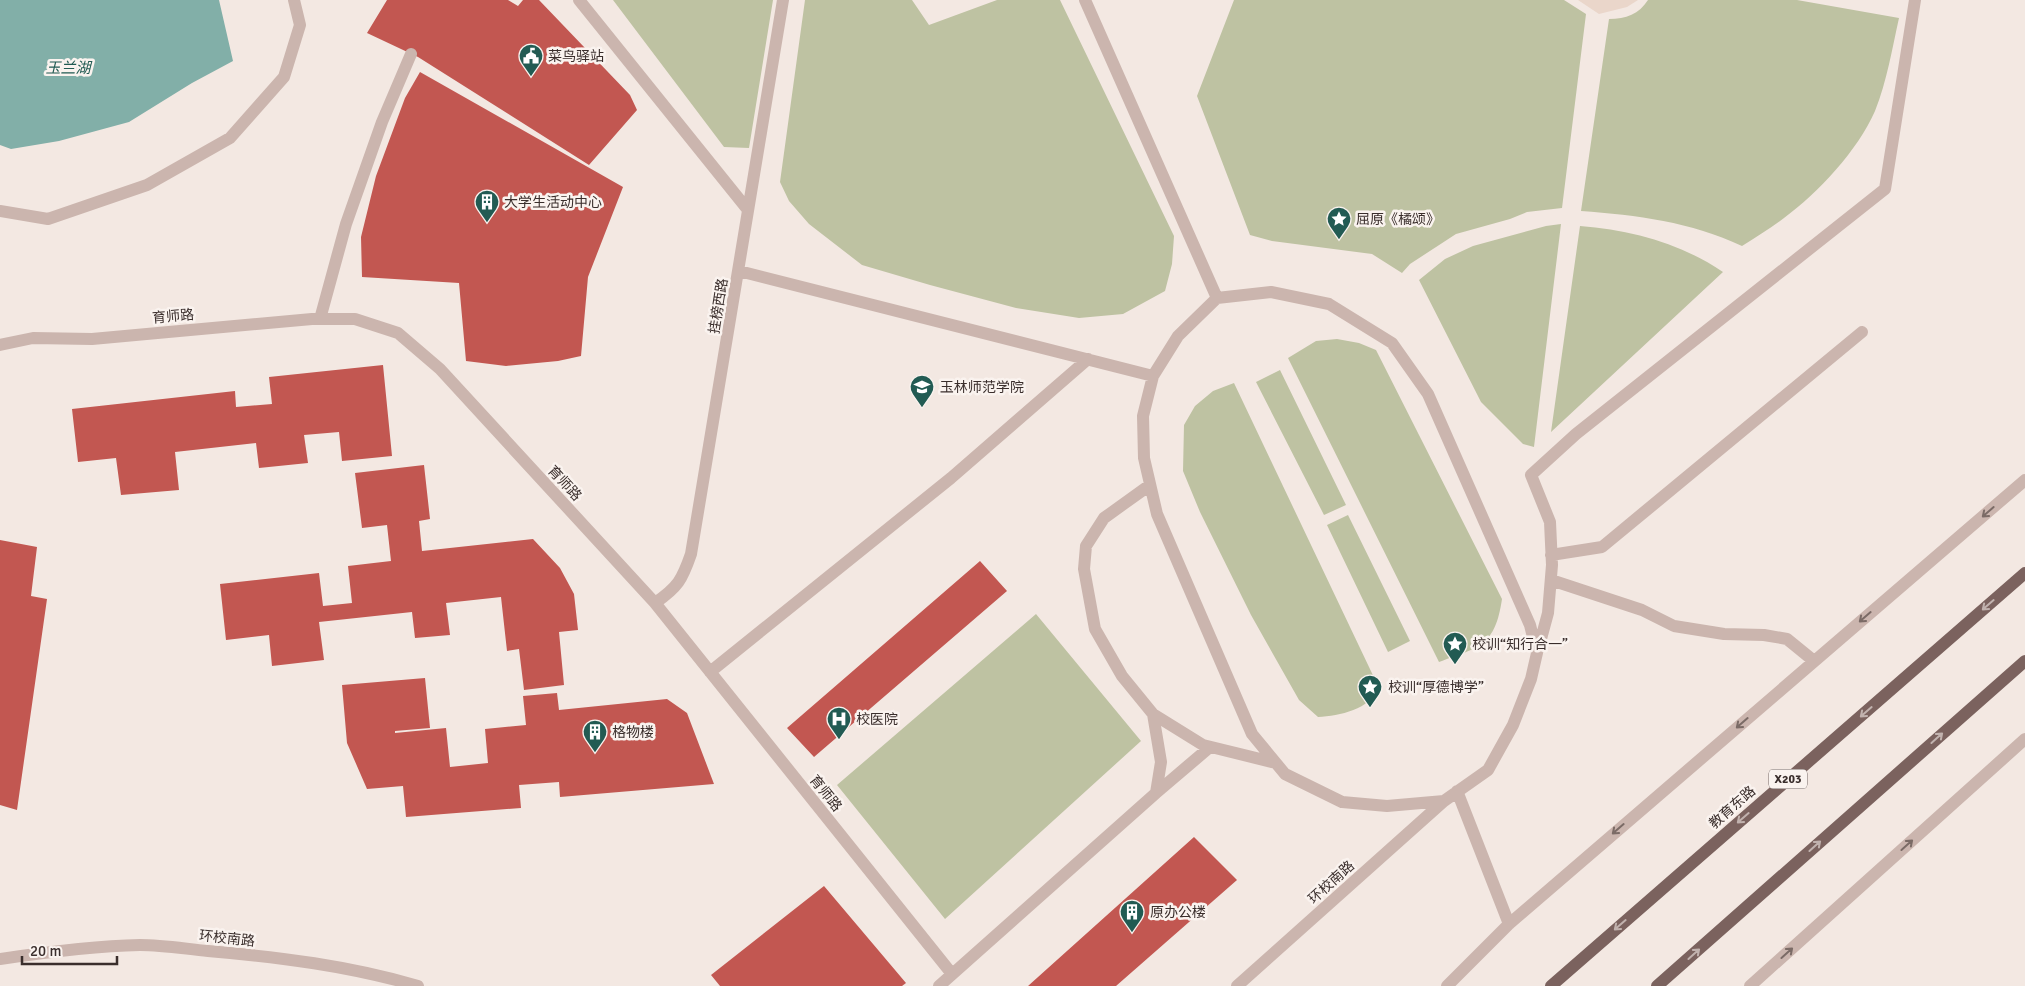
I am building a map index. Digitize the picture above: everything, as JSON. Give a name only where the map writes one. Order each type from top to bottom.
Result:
[{"type":"main road","name":"教育东路","points":[[1550,986],[2025,573]]},
{"type":"main road","points":[[1657,986],[2025,660]]},
{"type":"lane","points":[[0,211],[48,219],[147,184],[230,138],[284,77],[300,25],[294,0]]},
{"type":"lane","points":[[579,0],[748,210]]},
{"type":"lane","name":"挂榜西路","points":[[655,603],[672,591],[684,576],[691,554],[783,0]]},
{"type":"lane","points":[[1085,0],[1217,298]]},
{"type":"lane","name":"环校南路","points":[[1237,986],[1444,801],[1488,770],[1513,725],[1531,679],[1548,613],[1551,580],[1550,522],[1531,475],[1576,434],[1885,188],[1915,0]]},
{"type":"lane","points":[[320,319],[346,224],[382,122],[411,54]]},
{"type":"lane","points":[[739,271],[1153,376]]},
{"type":"lane","points":[[1444,801],[1387,806],[1342,802],[1285,774],[1252,734],[1156,514],[1144,458],[1143,416],[1153,376],[1178,336],[1217,298],[1271,292],[1330,304],[1392,343],[1428,394],[1530,625],[1537,653]]},
{"type":"lane","name":"育师路","points":[[0,345],[33,338],[92,339],[320,319],[355,319],[398,333],[440,369],[655,603],[952,974]]},
{"type":"lane","points":[[1551,555],[1602,547],[1862,332]]},
{"type":"lane","points":[[710,672],[950,478],[1088,359]]},
{"type":"lane","points":[[1447,986],[1509,924],[2025,480]]},
{"type":"lane","points":[[1150,486],[1104,518],[1086,546],[1084,570],[1095,629],[1122,676],[1153,714],[1203,745],[1276,763]]},
{"type":"lane","points":[[1551,580],[1642,610],[1674,626],[1724,634],[1764,635],[1787,639],[1814,661]]},
{"type":"lane","points":[[1153,714],[1161,762],[1156,794]]},
{"type":"lane","points":[[1750,986],[2025,739]]},
{"type":"lane","points":[[939,986],[1210,747]]},
{"type":"lane","points":[[1457,791],[1509,924]]},
{"type":"lane","name":"环校南路","points":[[0,959],[64,949],[142,945],[237,953],[310,963],[379,975],[418,986]]},
{"type":"green space","points":[[613,0],[773,0],[749,148],[724,147]]},
{"type":"green space","points":[[805,0],[912,0],[929,25],[997,0],[1060,0],[1174,236],[1172,264],[1165,291],[1123,314],[1079,318],[1016,308],[862,265],[809,224],[789,201],[780,182]]},
{"type":"green space","points":[[1234,0],[1564,0],[1586,14],[1562,208],[1527,212],[1510,219],[1456,234],[1410,264],[1402,273],[1372,254],[1272,241],[1250,235],[1197,96]]},
{"type":"green space","points":[[1648,0],[1797,0],[1899,18],[1879,100],[1868,126],[1858,141],[1836,170],[1797,208],[1742,246],[1683,225],[1623,215],[1581,211],[1609,19],[1632,15]]},
{"type":"green space","points":[[1561,224],[1534,447],[1523,444],[1481,402],[1419,280],[1445,259],[1473,246],[1546,226]]},
{"type":"green space","points":[[1580,226],[1618,231],[1655,240],[1690,253],[1723,272],[1551,432]]},
{"type":"green space","points":[[1337,339],[1359,343],[1376,350],[1502,599],[1499,615],[1490,636],[1475,648],[1439,662],[1288,358],[1316,341]]},
{"type":"green space","points":[[1280,370],[1346,505],[1324,515],[1256,382]]},
{"type":"green space","points":[[1234,383],[1379,688],[1369,701],[1345,713],[1318,717],[1299,700],[1251,615],[1200,512],[1183,471],[1184,425],[1195,406],[1213,391]]},
{"type":"green space","points":[[1348,515],[1410,641],[1388,652],[1327,525]]},
{"type":"green space","points":[[1036,614],[1141,741],[945,919],[837,785]]},
{"type":"shaded area","points":[[1578,0],[1638,0],[1627,7],[1599,14]]},
{"type":"water","name":"玉兰湖","points":[[0,0],[219,0],[233,61],[192,83],[129,122],[59,141],[11,149],[0,145]]},
{"type":"building","name":"菜鸟驿站","points":[[387,0],[508,0],[518,6],[523,0],[539,0],[630,95],[637,110],[589,165],[418,57],[367,33]]},
{"type":"building","name":"大学生活动中心","points":[[420,72],[623,187],[588,277],[581,356],[558,361],[506,366],[466,361],[459,283],[362,277],[361,237],[376,176],[405,98]]},
{"type":"building","points":[[383,365],[392,456],[342,461],[339,432],[304,435],[308,463],[259,468],[256,443],[175,452],[179,490],[121,495],[116,458],[78,462],[72,409],[235,391],[236,407],[272,404],[269,377]]},
{"type":"building","points":[[424,465],[430,519],[419,521],[422,551],[533,539],[560,568],[574,594],[578,630],[559,632],[564,685],[524,690],[519,649],[507,651],[501,597],[446,603],[450,635],[415,638],[412,612],[319,622],[324,660],[272,666],[269,635],[226,640],[220,584],[319,573],[323,606],[352,603],[348,566],[391,561],[387,525],[362,528],[355,473]]},
{"type":"building","points":[[0,540],[37,547],[31,596],[47,599],[17,810],[0,805]]},
{"type":"building","points":[[980,561],[1007,591],[814,757],[787,728]]},
{"type":"building","name":"格物楼","points":[[425,678],[430,728],[395,731],[395,733],[446,728],[450,767],[488,763],[485,729],[526,725],[523,696],[557,693],[559,710],[667,699],[687,713],[714,784],[560,797],[559,782],[519,785],[521,808],[406,817],[403,786],[367,789],[347,743],[342,685]]},
{"type":"building","name":"原办公楼","points":[[1194,837],[1237,880],[1116,986],[1028,986]]},
{"type":"building","points":[[824,886],[906,983],[902,986],[720,986],[711,975]]},
{"type":"place","name":"菜鸟驿站","points":[[531,77]]},
{"type":"place","name":"大学生活动中心","points":[[487,223]]},
{"type":"place","name":"屈原《橘颂》","points":[[1339,240]]},
{"type":"place","name":"玉林师范学院","points":[[922,408]]},
{"type":"place","name":"校训“知行合一”","points":[[1455,665]]},
{"type":"place","name":"校训“厚德博学”","points":[[1370,708]]},
{"type":"place","name":"校医院","points":[[839,740]]},
{"type":"place","name":"格物楼","points":[[595,753]]},
{"type":"place","name":"原办公楼","points":[[1132,933]]}]
